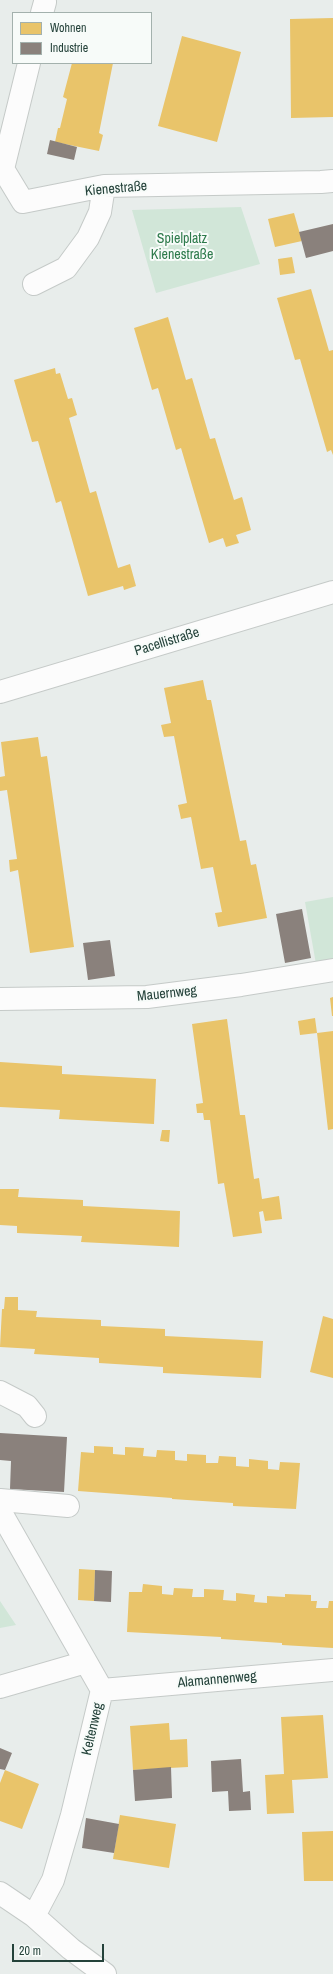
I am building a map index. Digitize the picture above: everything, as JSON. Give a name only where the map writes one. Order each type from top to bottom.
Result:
[{"type":"street","name":"Kienestraße","points":[[30,64],[3,169],[23,202],[104,186],[333,181]]},
{"type":"street","points":[[34,284],[66,268],[88,238],[100,212],[104,186]]},
{"type":"street","name":"Pacellistraße","points":[[0,692],[333,592]]},
{"type":"street","name":"Mauernweg","points":[[0,999],[147,997],[241,985],[333,970]]},
{"type":"street","points":[[0,1392],[27,1406],[35,1416]]},
{"type":"street","points":[[0,1500],[68,1506]]},
{"type":"street","name":"Keltenweg","points":[[0,1511],[102,1690],[72,1815],[54,1880],[34,1916]]},
{"type":"street","points":[[0,1687],[86,1662]]},
{"type":"street","name":"Alamannenweg","points":[[102,1690],[333,1670]]},
{"type":"street","points":[[0,1894],[34,1916],[71,1949],[105,1974]]},
{"type":"green space","name":"Spielplatz Kienestraße","points":[[241,207],[260,264],[156,293],[132,210]]},
{"type":"green space","points":[[333,897],[333,961],[316,964],[305,902]]},
{"type":"green space","points":[[0,1601],[16,1625],[0,1628]]},
{"type":"building: Wohnen","points":[[333,18],[333,117],[291,118],[290,19]]},
{"type":"building: Wohnen","points":[[182,36],[241,52],[217,142],[158,126]]},
{"type":"building: Wohnen","points":[[72,64],[113,64],[99,133],[103,135],[99,151],[55,142],[67,99],[63,97]]},
{"type":"building: Wohnen","points":[[294,213],[302,241],[275,247],[268,219]]},
{"type":"building: Wohnen","points":[[292,257],[295,273],[280,275],[278,259]]},
{"type":"building: Wohnen","points":[[311,289],[329,351],[333,350],[333,455],[331,450],[327,452],[300,359],[295,360],[277,298]]},
{"type":"building: Wohnen","points":[[168,317],[186,380],[192,378],[210,439],[215,438],[234,500],[242,497],[251,530],[236,535],[239,543],[226,547],[223,538],[209,543],[181,448],[176,450],[158,388],[152,390],[134,328]]},
{"type":"building: Wohnen","points":[[55,368],[56,374],[60,373],[68,399],[72,398],[77,415],[69,418],[90,493],[96,491],[118,568],[130,564],[136,586],[124,590],[123,586],[88,596],[61,501],[56,503],[38,441],[32,442],[14,380]]},
{"type":"building: Wohnen","points":[[203,680],[207,700],[211,700],[240,841],[246,840],[251,865],[256,864],[267,918],[218,927],[215,913],[222,912],[213,867],[201,869],[191,817],[181,819],[178,805],[187,803],[174,736],[164,737],[161,725],[171,723],[164,688]]},
{"type":"building: Wohnen","points":[[38,737],[41,757],[47,756],[74,947],[30,953],[18,870],[10,872],[9,860],[17,859],[7,790],[0,791],[0,777],[5,776],[1,742]]},
{"type":"building: Wohnen","points":[[333,997],[333,1016],[332,1016],[330,998]]},
{"type":"building: Wohnen","points":[[315,1018],[317,1033],[300,1035],[298,1021]]},
{"type":"building: Wohnen","points":[[227,1019],[240,1115],[245,1115],[254,1179],[259,1178],[262,1199],[279,1196],[282,1219],[265,1221],[263,1211],[259,1212],[262,1233],[233,1237],[224,1183],[218,1184],[210,1120],[204,1120],[203,1113],[197,1113],[196,1104],[203,1103],[192,1024]]},
{"type":"building: Wohnen","points":[[333,1031],[333,1129],[328,1130],[317,1033]]},
{"type":"building: Wohnen","points":[[0,1062],[62,1066],[62,1074],[156,1079],[154,1124],[59,1119],[60,1110],[0,1107]]},
{"type":"building: Wohnen","points":[[162,1130],[170,1130],[169,1142],[160,1141]]},
{"type":"building: Wohnen","points":[[0,1189],[19,1189],[18,1197],[83,1200],[83,1206],[180,1211],[179,1247],[81,1242],[82,1236],[17,1233],[17,1226],[0,1225]]},
{"type":"building: Wohnen","points":[[5,1297],[18,1297],[18,1310],[37,1311],[36,1317],[101,1320],[101,1326],[165,1329],[165,1336],[263,1341],[261,1378],[163,1373],[163,1367],[99,1363],[99,1358],[34,1354],[35,1349],[0,1347],[2,1309],[4,1309]]},
{"type":"building: Wohnen","points":[[323,1316],[333,1319],[333,1378],[310,1372]]},
{"type":"building: Wohnen","points":[[94,1446],[113,1447],[113,1454],[125,1455],[125,1447],[144,1448],[143,1456],[156,1457],[157,1450],[175,1451],[175,1460],[187,1461],[187,1454],[206,1455],[206,1463],[218,1463],[219,1456],[236,1457],[236,1466],[249,1467],[249,1459],[268,1461],[268,1469],[279,1470],[280,1462],[300,1463],[296,1509],[233,1506],[233,1503],[78,1491],[81,1452],[94,1453]]},
{"type":"building: Wohnen","points":[[79,1569],[95,1570],[94,1601],[78,1600]]},
{"type":"building: Wohnen","points":[[143,1584],[162,1586],[162,1594],[173,1595],[174,1588],[193,1589],[192,1597],[204,1597],[204,1589],[224,1590],[223,1600],[236,1601],[236,1593],[255,1595],[254,1602],[267,1603],[267,1596],[285,1597],[285,1594],[311,1595],[311,1601],[317,1601],[316,1608],[328,1608],[329,1601],[333,1601],[333,1648],[282,1645],[282,1643],[221,1639],[221,1637],[127,1632],[129,1592],[142,1592]]},
{"type":"building: Wohnen","points":[[323,1715],[328,1778],[292,1780],[294,1813],[267,1814],[265,1775],[284,1774],[281,1717]]},
{"type":"building: Wohnen","points":[[169,1723],[170,1740],[187,1739],[188,1767],[133,1770],[130,1726]]},
{"type":"building: Wohnen","points":[[5,1770],[39,1784],[22,1829],[0,1821],[0,1783]]},
{"type":"building: Wohnen","points":[[120,1815],[176,1824],[169,1868],[113,1859]]},
{"type":"building: Wohnen","points":[[333,1831],[333,1881],[304,1881],[302,1832]]},
{"type":"building: Industrie","points":[[50,140],[77,147],[74,160],[47,154]]},
{"type":"building: Industrie","points":[[333,224],[333,251],[306,258],[299,232]]},
{"type":"building: Industrie","points":[[302,909],[311,958],[285,963],[276,914]]},
{"type":"building: Industrie","points":[[110,940],[115,976],[88,980],[83,943]]},
{"type":"building: Industrie","points":[[0,1433],[67,1437],[64,1492],[10,1489],[11,1461],[0,1460]]},
{"type":"building: Industrie","points":[[95,1570],[112,1571],[111,1602],[94,1601]]},
{"type":"building: Industrie","points":[[0,1748],[12,1753],[5,1770],[0,1769]]},
{"type":"building: Industrie","points":[[241,1759],[243,1792],[250,1791],[251,1810],[229,1811],[228,1791],[212,1792],[211,1761]]},
{"type":"building: Industrie","points":[[171,1767],[172,1798],[135,1801],[133,1770]]},
{"type":"building: Industrie","points":[[86,1818],[119,1824],[114,1853],[82,1848]]}]
